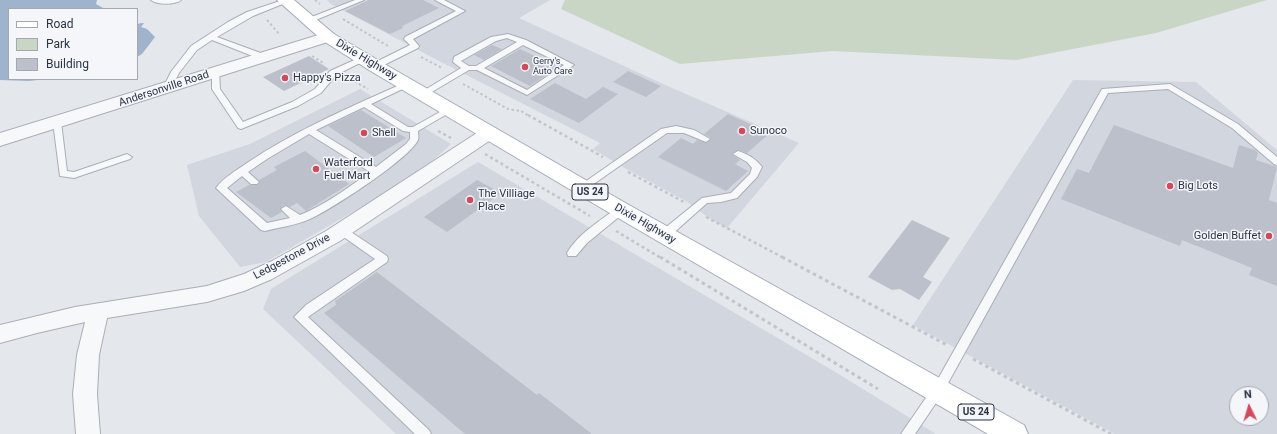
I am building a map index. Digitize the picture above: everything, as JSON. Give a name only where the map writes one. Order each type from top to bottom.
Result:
[{"type":"main road","name":"Dixie Highway","points":[[286,1],[328,37],[369,63],[582,188],[1014,434]]},
{"type":"street","name":"Andersonville Road","points":[[0,140],[328,37]]},
{"type":"street","name":"Ledgestone Drive","points":[[0,334],[20,328],[98,311],[172,300],[221,290],[255,278],[280,266],[342,230],[489,133]]},
{"type":"street","points":[[88,434],[85,394],[88,355],[98,311]]},
{"type":"lane","points":[[154,0],[178,0]]},
{"type":"lane","points":[[308,20],[361,0]]},
{"type":"lane","points":[[216,72],[216,89],[241,126],[295,104],[318,90],[333,73],[404,52],[415,46],[408,39],[461,11],[438,0]]},
{"type":"lane","points":[[167,88],[174,72],[194,48],[250,14],[286,1]]},
{"type":"lane","points":[[414,130],[414,139],[407,149],[377,172],[315,212],[298,219],[265,227],[245,211],[221,188],[232,178],[243,172],[259,159],[309,130],[363,102],[414,89],[453,76],[467,68],[478,68],[527,93],[570,66],[508,36],[494,39],[457,59],[457,62],[467,68]]},
{"type":"lane","points":[[211,38],[237,46],[263,57]]},
{"type":"lane","points":[[478,68],[523,42]]},
{"type":"lane","points":[[908,434],[938,390],[1105,91],[1170,86],[1234,126],[1277,162]]},
{"type":"lane","points":[[363,102],[406,129],[414,130],[450,110]]},
{"type":"lane","points":[[57,122],[63,174],[74,175],[127,157]]},
{"type":"lane","points":[[582,188],[664,131],[674,128],[686,130],[706,139]]},
{"type":"lane","points":[[309,130],[377,172]]},
{"type":"lane","points":[[664,235],[705,200],[734,196],[754,175],[757,167],[750,160],[738,154]]},
{"type":"lane","points":[[243,172],[254,182]]},
{"type":"lane","points":[[286,209],[298,219]]},
{"type":"lane","points":[[572,253],[583,240],[621,210]]},
{"type":"lane","points":[[342,230],[383,259],[310,308],[300,317],[424,434]]},
{"type":"path","points":[[264,17],[280,35]]},
{"type":"path","points":[[343,18],[365,34],[393,48],[416,55],[445,70],[462,84],[508,109],[521,111],[586,146],[615,165],[694,209],[710,220],[1111,434]]},
{"type":"path","points":[[485,154],[692,275],[878,389]]},
{"type":"shaded area","points":[[327,0],[550,0],[519,18],[672,88],[799,143],[727,228],[709,218],[686,201],[628,170],[593,149],[600,143],[441,62],[331,4]]},
{"type":"shaded area","points":[[1073,80],[1196,82],[1277,150],[1277,434],[1115,434],[913,325]]},
{"type":"shaded area","points":[[360,89],[451,144],[417,175],[266,262],[240,267],[199,216],[187,165],[250,144]]},
{"type":"shaded area","points":[[478,162],[832,370],[936,434],[396,434],[263,309],[271,289]]},
{"type":"green space","points":[[565,0],[1267,0],[1156,33],[1016,60],[833,51],[680,64],[561,9]]},
{"type":"water","points":[[0,0],[97,0],[96,4],[103,8],[8,8],[8,80],[38,80],[29,81],[0,80]]},
{"type":"water","points":[[144,23],[141,27],[147,29],[155,37],[142,54],[138,56],[138,24]]},
{"type":"building","points":[[369,0],[423,0],[439,8],[402,26],[403,28],[390,34],[345,11]]},
{"type":"building","points":[[492,45],[502,49],[484,60],[474,55]]},
{"type":"building","name":"Gerry's Auto Care","points":[[520,49],[558,67],[530,86],[491,66]]},
{"type":"building","points":[[309,56],[329,69],[284,91],[263,77]]},
{"type":"building","points":[[628,71],[661,86],[646,97],[613,82]]},
{"type":"building","points":[[555,83],[586,99],[603,87],[618,94],[579,123],[530,99]]},
{"type":"building","points":[[361,110],[406,138],[374,157],[328,126]]},
{"type":"building","points":[[728,114],[770,133],[747,153],[738,150],[732,154],[740,160],[735,164],[748,171],[726,191],[658,157],[681,138],[693,144],[697,140],[707,143],[711,138],[704,134]]},
{"type":"building","name":"Big Lots","points":[[1114,125],[1233,168],[1239,145],[1255,150],[1258,153],[1256,160],[1277,167],[1269,200],[1277,203],[1277,286],[1249,275],[1252,268],[1182,240],[1180,246],[1061,199],[1077,169],[1089,173]]},
{"type":"building","points":[[305,151],[349,184],[306,211],[297,203],[290,207],[285,205],[280,209],[282,212],[271,218],[236,192],[249,185],[258,185],[260,182],[259,180],[277,170],[274,167]]},
{"type":"building","name":"The Villiage Place","points":[[477,180],[501,193],[447,232],[424,217]]},
{"type":"building","points":[[912,220],[950,238],[923,277],[932,282],[919,300],[900,289],[892,290],[868,277]]},
{"type":"building","points":[[377,272],[537,395],[539,393],[592,434],[465,434],[324,313],[336,305],[335,301]]},
{"type":"place","name":"Gerry's Auto Care","points":[[525,67]]},
{"type":"place","name":"Happy's Pizza","points":[[285,78]]},
{"type":"place","name":"Sunoco","points":[[742,131]]},
{"type":"place","name":"Shell","points":[[364,133]]},
{"type":"place","name":"Waterford Fuel Mart","points":[[316,169]]},
{"type":"place","name":"Big Lots","points":[[1170,186]]},
{"type":"place","name":"The Villiage Place","points":[[470,200]]},
{"type":"place","name":"Golden Buffet","points":[[1269,236]]}]
